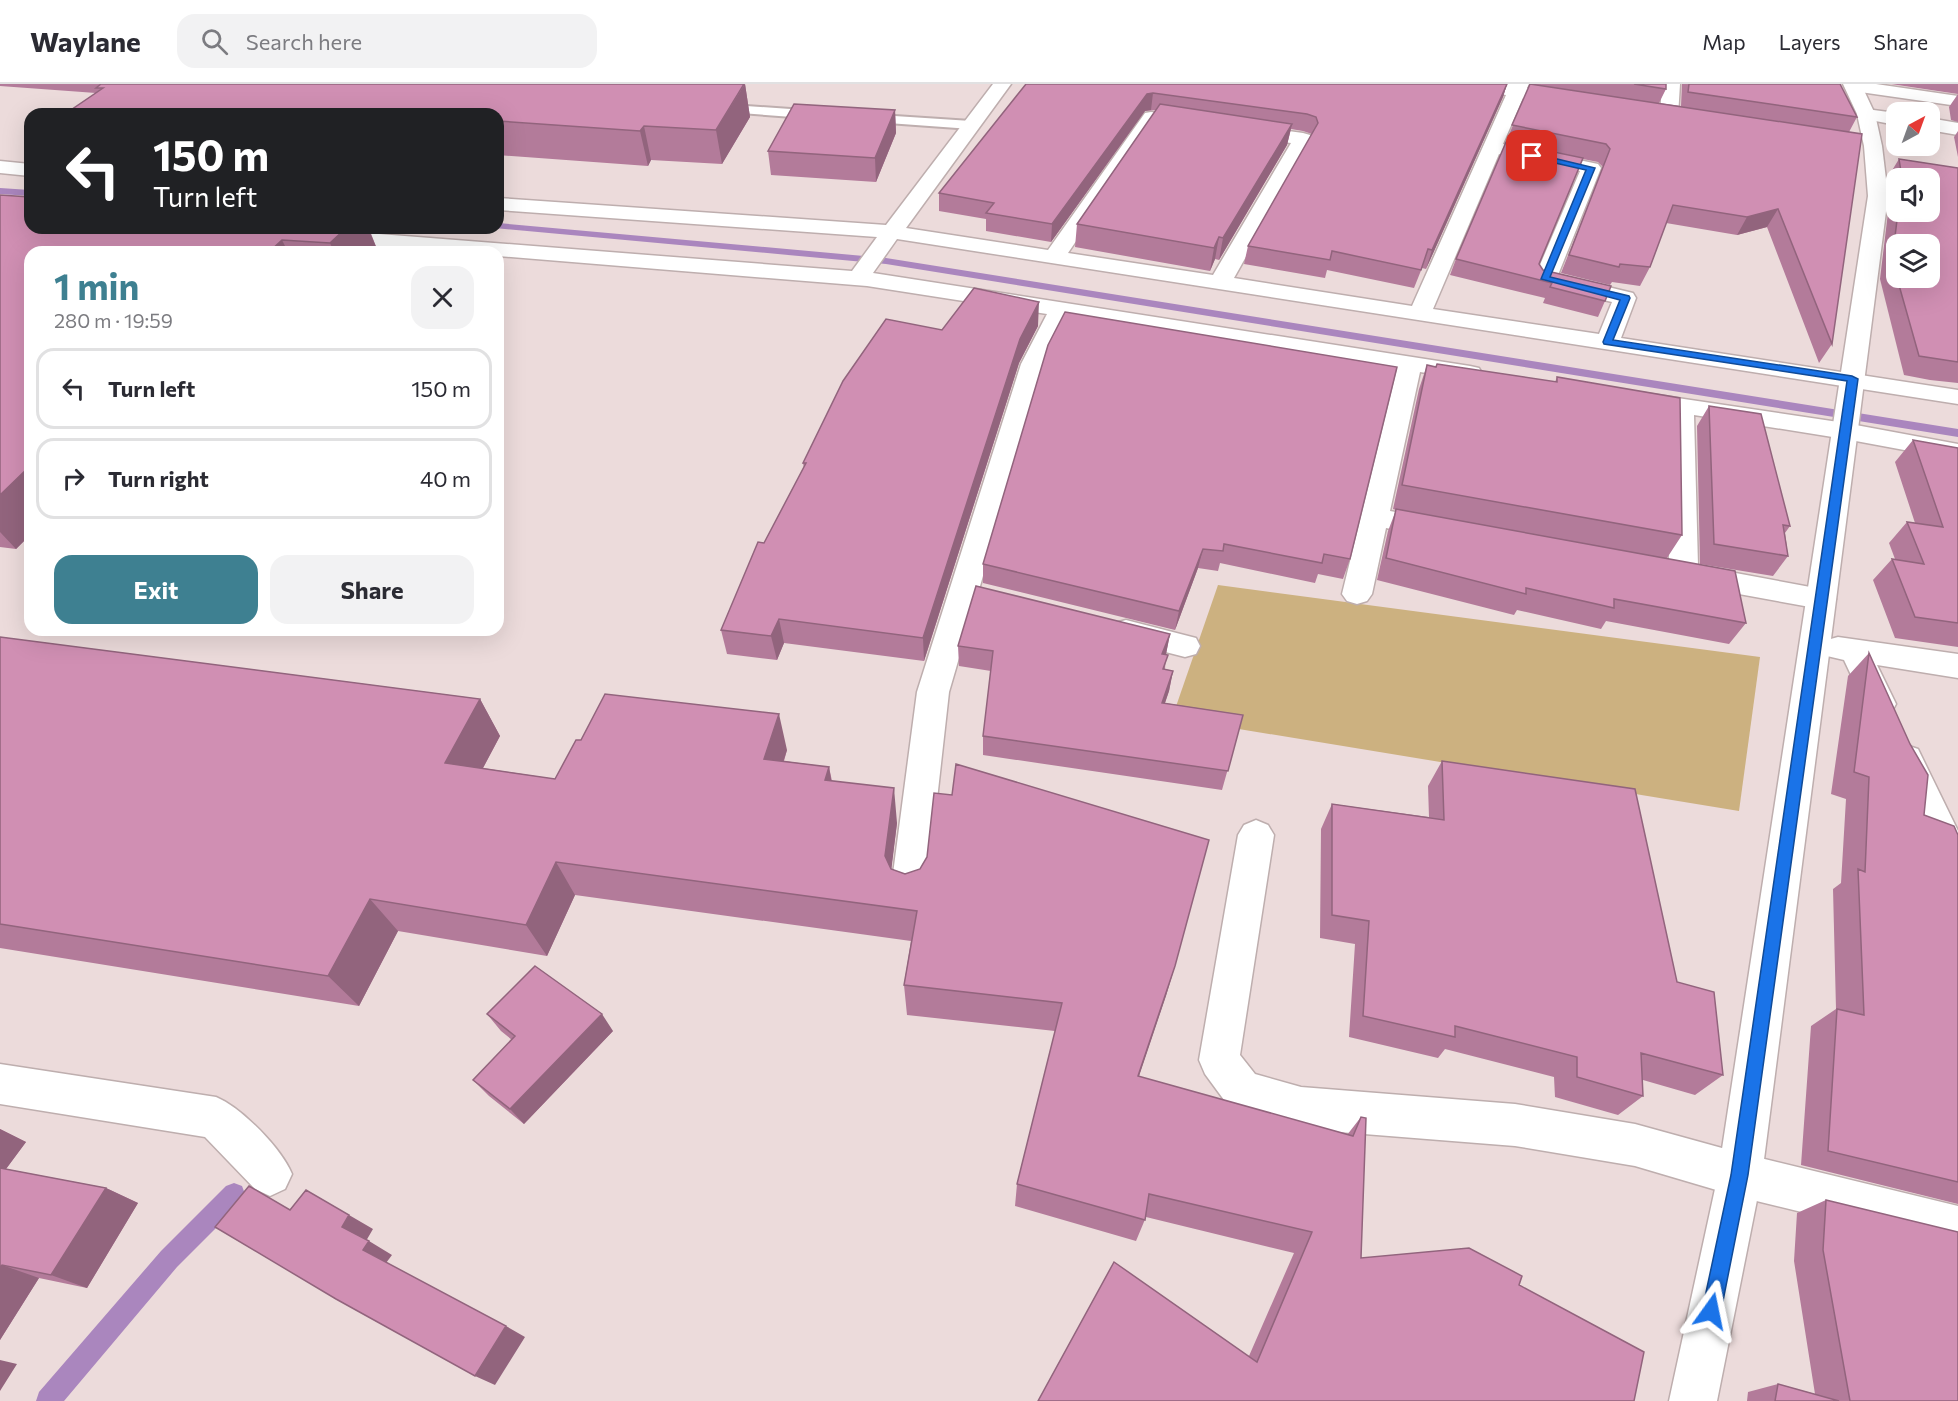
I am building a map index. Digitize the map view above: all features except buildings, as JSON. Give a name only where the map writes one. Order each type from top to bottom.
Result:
[{"type":"street","points":[[858,278],[1002,84]]},
{"type":"street","points":[[1467,84],[1519,88],[1587,103]]},
{"type":"street","points":[[1669,116],[1671,84]]},
{"type":"street","points":[[1852,85],[1958,101]]},
{"type":"street","points":[[1693,1401],[1740,1175],[1878,196],[1873,147],[1866,114],[1852,85]]},
{"type":"street","points":[[1420,313],[1519,88]]},
{"type":"street","points":[[1646,112],[1692,119]]},
{"type":"street","points":[[1866,114],[1886,117]]},
{"type":"street","points":[[1054,257],[1151,117],[1303,139],[1221,283]]},
{"type":"street","points":[[1940,126],[1958,129]]},
{"type":"street","points":[[1850,143],[1873,147]]},
{"type":"street","points":[[1493,147],[1591,168],[1545,279],[1625,298],[1608,342]]},
{"type":"street","points":[[0,167],[24,169]]},
{"type":"street","points":[[504,204],[890,232],[1958,397]]},
{"type":"street","points":[[308,235],[449,246]]},
{"type":"street","points":[[504,250],[858,278],[1492,376]]},
{"type":"street","points":[[909,889],[933,692],[975,594],[1033,364],[1061,309]]},
{"type":"street","points":[[1357,594],[1410,364]]},
{"type":"street","points":[[1610,395],[1845,432],[1958,453]]},
{"type":"street","points":[[1681,406],[1672,572],[1821,599]]},
{"type":"street","points":[[1375,517],[1455,532]]},
{"type":"street","points":[[1096,624],[1185,646]]},
{"type":"street","points":[[1815,644],[1958,666]]},
{"type":"street","points":[[1855,651],[1958,868]]},
{"type":"street","points":[[1256,835],[1219,1060],[1242,1090],[1301,1108],[1526,1127],[1635,1146],[1740,1175],[1958,1228]]},
{"type":"street","points":[[0,1084],[216,1118],[270,1174]]},
{"type":"lane","points":[[699,107],[830,116]]},
{"type":"lane","points":[[853,117],[971,125]]},
{"type":"shaded area","points":[[1218,585],[1760,657],[1739,811],[1172,718]]},
{"type":"waterway","points":[[0,191],[24,193]]},
{"type":"waterway","points":[[504,227],[886,261],[1958,433]]},
{"type":"waterway","points":[[48,1401],[169,1259],[234,1194]]},
{"type":"route","points":[[1532,156],[1591,168],[1545,279],[1625,298],[1608,342],[1852,379],[1740,1175],[1711,1311]]}]
